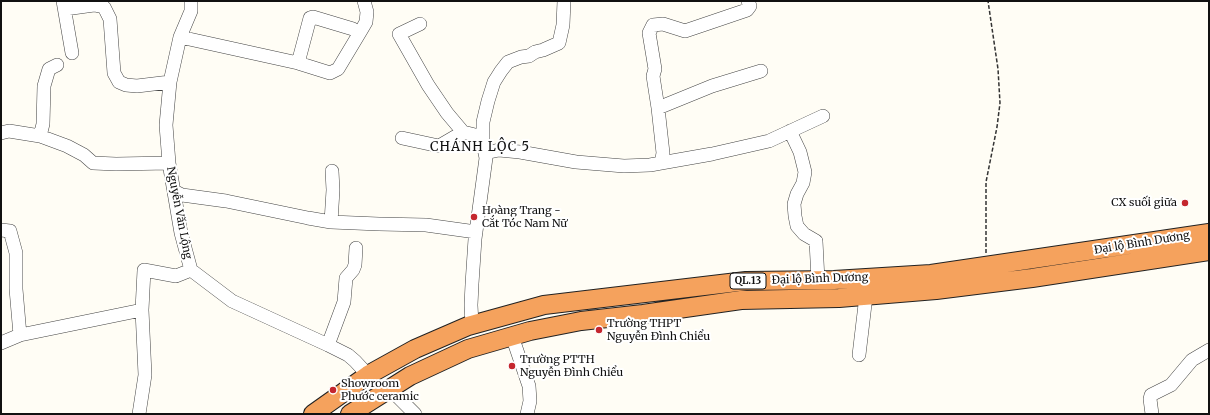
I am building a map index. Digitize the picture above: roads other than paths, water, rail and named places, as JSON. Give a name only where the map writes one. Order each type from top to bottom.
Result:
[{"type":"highway","name":"Đại lộ Bình Dương","points":[[313,414],[368,375],[415,349],[472,325],[544,305],[746,281],[818,280],[931,274],[1209,233]]},
{"type":"highway","name":"Đại lộ Bình Dương","points":[[350,414],[410,376],[468,349],[530,331],[581,321],[741,300],[839,298],[936,290],[1032,278],[1209,251]]},
{"type":"highway","points":[[368,375],[385,392]]},
{"type":"street","name":"Nguyễn Văn Lộng","points":[[191,1],[190,11],[180,37],[170,82],[166,125],[169,163],[181,233],[191,270],[232,301],[348,355],[368,375]]},
{"type":"street","points":[[180,37],[298,63],[330,73],[338,70],[366,22],[367,12],[364,1]]},
{"type":"street","points":[[472,325],[471,304],[476,232],[486,158],[483,137],[483,122],[488,101],[494,82],[508,62],[521,56],[529,56],[535,52],[559,43],[563,26],[564,1]]},
{"type":"street","points":[[662,163],[663,153],[653,76],[655,69],[649,33],[653,25],[663,24],[685,30],[747,10],[750,6],[748,1]]},
{"type":"street","points":[[72,53],[64,5],[94,5],[104,7],[110,19],[114,73],[119,82],[126,85],[137,86],[170,82]]},
{"type":"street","points":[[298,63],[310,18],[313,17],[353,29]]},
{"type":"street","points":[[420,24],[399,34],[428,85],[447,113],[463,132],[483,137]]},
{"type":"street","points":[[40,136],[44,86],[49,69],[57,65]]},
{"type":"street","points":[[658,108],[712,86],[761,71]]},
{"type":"street","points":[[485,153],[499,150],[520,152],[576,162],[624,166],[650,165],[712,154],[769,141],[823,116]]},
{"type":"street","points":[[1,133],[9,131],[40,136],[67,146],[84,155],[93,163],[169,163]]},
{"type":"street","points":[[402,138],[439,146],[463,132]]},
{"type":"street","points":[[790,132],[800,152],[805,172],[803,183],[794,204],[795,216],[797,226],[804,234],[816,241],[818,280]]},
{"type":"street","points":[[331,222],[333,190],[332,171]]},
{"type":"street","points":[[174,191],[182,195],[226,201],[331,222],[426,225],[476,232]]},
{"type":"street","points":[[1,230],[10,231],[16,253],[16,289],[20,335]]},
{"type":"street","points":[[328,345],[344,302],[346,278],[351,273],[355,265],[356,248]]},
{"type":"street","points":[[138,414],[145,375],[142,310],[144,270],[176,276],[191,270]]},
{"type":"street","points":[[860,355],[866,296]]},
{"type":"street","points":[[1,343],[20,335],[142,310]]},
{"type":"street","points":[[512,336],[529,386],[530,401],[527,414]]},
{"type":"street","points":[[1152,414],[1150,399],[1151,395],[1171,385],[1192,360],[1209,350]]},
{"type":"street","points":[[385,392],[415,414]]},
{"type":"place","name":"CX suối giữa","points":[[1185,203]]},
{"type":"place","name":"Hoàng Trang - Cắt Tóc Nam Nữ","points":[[474,217]]},
{"type":"place","name":"Trường THPT Nguyễn Đình Chiểu","points":[[599,330]]},
{"type":"place","name":"Trường PTTH Nguyễn Đình Chiểu","points":[[512,366]]},
{"type":"place","name":"Showroom Phước ceramic","points":[[333,390]]},
{"type":"district","name":"CHÁNH LỘC 5","points":[[480,147]]}]
